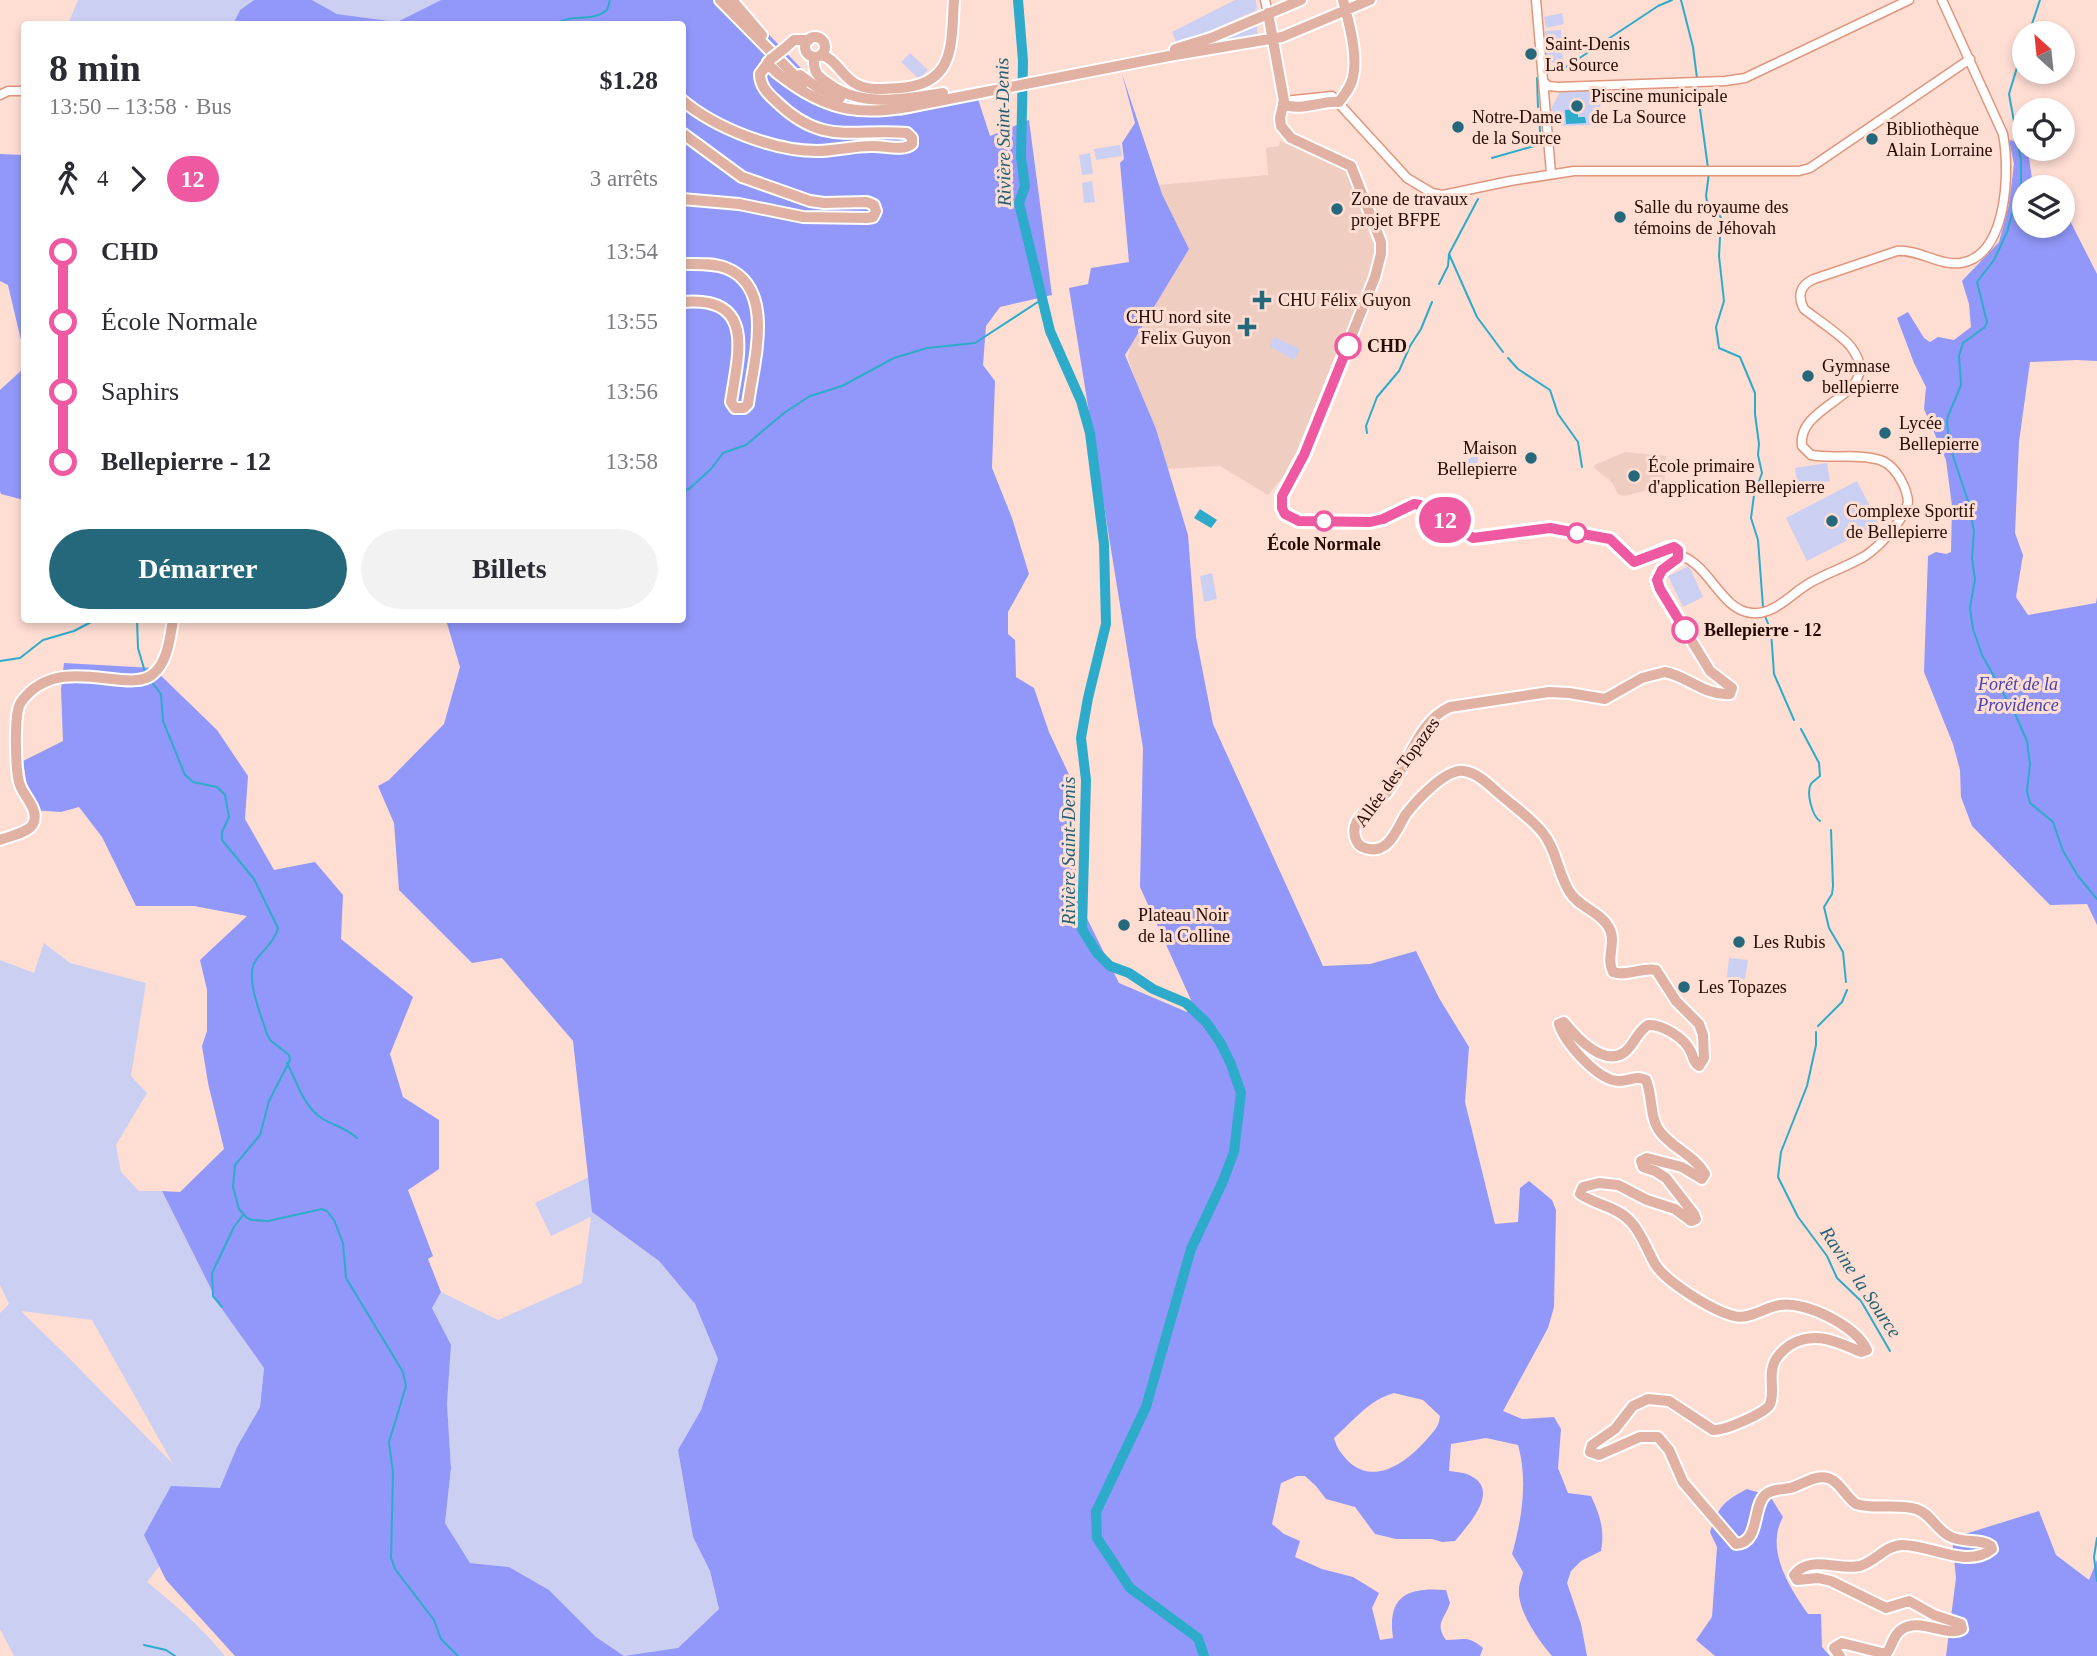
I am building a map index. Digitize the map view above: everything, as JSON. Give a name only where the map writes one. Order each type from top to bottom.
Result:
[{"type":"main road","points":[[720,0],[804,85],[823,96],[844,103],[882,107],[1168,53],[1273,39],[1344,6],[1370,0]]},
{"type":"main road","points":[[732,0],[793,69],[818,88],[834,96],[860,103],[880,104],[940,96]]},
{"type":"main road","points":[[686,103],[752,140],[807,151],[873,145],[904,148],[910,146],[913,141],[907,133],[844,134],[800,121],[767,93],[760,80],[761,71],[794,40],[834,57],[835,65],[847,79],[869,89],[924,85],[934,78],[947,62],[954,0]]},
{"type":"main road","points":[[1168,53],[1301,0]]},
{"type":"main road","points":[[1287,104],[1339,102],[1348,89],[1353,77],[1353,50],[1344,6]]},
{"type":"main road","points":[[1268,13],[1287,104],[1280,118],[1281,126],[1291,138],[1351,166],[1381,247],[1375,277],[1304,455],[1282,496],[1285,514],[1299,521],[1370,522],[1383,519],[1414,504],[1420,505],[1473,538],[1550,528],[1610,539],[1634,562],[1672,547],[1676,548],[1679,555]]},
{"type":"main road","points":[[815,50],[814,71],[820,78],[834,88],[862,99],[940,96]]},
{"type":"main road","points":[[769,61],[776,72],[820,101],[853,111],[891,110],[940,96]]},
{"type":"main road","points":[[776,72],[769,75],[767,82],[782,107]]},
{"type":"main road","points":[[686,136],[742,177],[810,201],[867,202],[874,205],[876,211],[873,217],[867,218],[803,217],[740,204],[686,199]]},
{"type":"main road","points":[[686,264],[724,268],[747,281],[753,292],[759,318],[748,404],[744,408],[735,408],[731,402],[740,346],[734,321],[718,306],[704,302],[686,302]]},
{"type":"main road","name":"Allée des Topazes","points":[[1679,555],[1659,574],[1657,584],[1710,671],[1729,684],[1732,692],[1723,694],[1698,687],[1665,672],[1642,678],[1605,699],[1569,693],[1542,693],[1450,707],[1440,712],[1430,723],[1389,790],[1357,821],[1355,837],[1359,845],[1365,848],[1381,847],[1396,835],[1405,817],[1425,793],[1450,773],[1462,770],[1481,779],[1541,830],[1568,890],[1610,929],[1613,940],[1610,967],[1613,972],[1619,974],[1656,970],[1676,1001],[1699,1024],[1703,1035],[1704,1058],[1699,1066],[1694,1063],[1686,1045],[1661,1027],[1654,1025],[1642,1028],[1627,1050],[1612,1056],[1589,1048],[1574,1036],[1564,1022],[1559,1024],[1580,1056],[1606,1077],[1616,1081],[1635,1077],[1646,1080],[1660,1132],[1694,1160],[1705,1174],[1702,1179],[1682,1167],[1647,1158],[1641,1161],[1643,1167],[1661,1174],[1671,1183],[1695,1214],[1696,1219],[1691,1222],[1670,1206],[1647,1200],[1618,1185],[1605,1182],[1591,1184],[1583,1188],[1580,1194],[1630,1221],[1641,1235],[1662,1274],[1670,1282],[1702,1300],[1733,1316],[1741,1317],[1779,1305],[1796,1307],[1844,1324],[1867,1348],[1864,1352],[1822,1338],[1800,1339],[1785,1348],[1774,1362],[1771,1403],[1762,1412],[1726,1429],[1713,1430],[1669,1401],[1648,1399],[1633,1406],[1619,1426],[1592,1445],[1590,1452],[1599,1455],[1640,1437],[1658,1437],[1669,1450],[1687,1487],[1736,1544],[1744,1543],[1749,1537],[1761,1501],[1767,1494],[1814,1478],[1829,1478],[1852,1502],[1918,1510],[1952,1538],[1964,1542],[1987,1543],[1992,1549],[1983,1555],[1963,1557],[1918,1546],[1902,1545],[1890,1547],[1860,1566],[1821,1564],[1800,1569],[1794,1575],[1797,1580],[1825,1579],[1886,1608],[1905,1601],[1914,1603],[1934,1615],[1962,1624],[1962,1629],[1955,1632],[1928,1626],[1903,1628],[1896,1634],[1886,1654],[1842,1643],[1834,1648],[1840,1656]]},
{"type":"main road","points":[[0,840],[30,828],[35,820],[35,814],[20,787],[18,776],[17,713],[24,698],[44,683],[67,677],[94,676],[131,681],[148,678],[164,659],[172,623]]},
{"type":"street","points":[[1265,0],[1268,13]]},
{"type":"street","points":[[1536,0],[1552,173]]},
{"type":"street","points":[[1546,88],[1745,78],[1909,0]]},
{"type":"street","points":[[1679,555],[1696,563],[1734,606],[1745,612],[1768,611],[1809,583],[1872,551],[1899,521],[1908,501],[1903,483],[1893,467],[1879,460],[1818,457],[1805,452],[1801,439],[1802,431],[1809,421],[1856,383],[1859,363],[1850,345],[1804,309],[1800,293],[1807,282],[1897,251],[1906,250],[1947,262],[1969,260],[1986,249],[1996,233],[2007,153],[2000,124],[1941,0]]},
{"type":"street","points":[[1339,102],[1373,144],[1407,178],[1432,193],[1443,195],[1552,173],[1810,169],[1970,59]]},
{"type":"street","points":[[0,95],[8,91],[21,91]]},
{"type":"shaded area","points":[[78,0],[254,0],[240,10],[234,21],[69,21]]},
{"type":"shaded area","points":[[312,0],[441,0],[399,21],[337,14]]},
{"type":"shaded area","points":[[1235,0],[1256,0],[1257,10],[1198,36],[1176,42],[1172,32]]},
{"type":"shaded area","points":[[1562,13],[1564,24],[1546,28],[1544,17]]},
{"type":"shaded area","points":[[1256,21],[1258,38],[1207,45]]},
{"type":"shaded area","points":[[1561,30],[1563,62],[1547,63],[1545,31]]},
{"type":"shaded area","points":[[910,53],[928,70],[919,79],[901,62]]},
{"type":"shaded area","name":"Piscine municipale de La Source","points":[[1601,89],[1600,117],[1594,119],[1594,125],[1552,126],[1551,109],[1560,92]]},
{"type":"shaded area","points":[[1578,109],[1578,117],[1585,117],[1586,123],[1566,124],[1565,110]]},
{"type":"shaded area","name":"CHU Félix Guyon","points":[[1280,141],[1345,170],[1375,248],[1354,318],[1298,458],[1286,479],[1282,478],[1268,495],[1220,466],[1166,469],[1128,358],[1130,345],[1153,311],[1167,235],[1158,185],[1268,175],[1266,148],[1279,146]]},
{"type":"shaded area","points":[[1120,145],[1122,156],[1096,160],[1094,149]]},
{"type":"shaded area","points":[[1090,153],[1093,174],[1082,175],[1079,155]]},
{"type":"shaded area","points":[[1092,181],[1095,202],[1084,203],[1082,183]]},
{"type":"shaded area","points":[[1274,337],[1300,349],[1294,360],[1269,346]]},
{"type":"shaded area","name":"École primaire d'application Bellepierre","points":[[1625,452],[1666,456],[1664,486],[1624,496],[1618,494],[1612,482],[1594,468],[1595,465]]},
{"type":"shaded area","points":[[1478,454],[1478,461],[1471,474],[1459,479],[1464,463]]},
{"type":"shaded area","points":[[1827,463],[1830,481],[1798,487],[1795,468]]},
{"type":"shaded area","name":"Complexe Sportif de Bellepierre","points":[[1857,481],[1879,524],[1807,561],[1786,518]]},
{"type":"shaded area","points":[[1200,509],[1217,520],[1211,528],[1194,518]]},
{"type":"shaded area","points":[[1689,566],[1703,597],[1683,607],[1668,576]]},
{"type":"shaded area","points":[[1212,573],[1217,599],[1204,602],[1200,576]]},
{"type":"shaded area","points":[[44,943],[70,963],[146,983],[131,1076],[147,1093],[116,1145],[121,1172],[139,1191],[162,1191],[219,1305],[264,1368],[260,1407],[237,1447],[220,1489],[147,1582],[198,1626],[225,1656],[14,1656],[0,1629],[0,1313],[9,1304],[0,1285],[0,960],[34,973]],"holes":[[[21,1311],[92,1320],[173,1464]]]},
{"type":"shaded area","points":[[1729,958],[1748,960],[1745,979],[1727,977]]},
{"type":"shaded area","points":[[593,1175],[596,1215],[659,1261],[695,1304],[718,1359],[701,1410],[678,1450],[693,1537],[710,1571],[719,1609],[677,1649],[624,1656],[596,1637],[549,1590],[509,1567],[470,1563],[445,1523],[451,1468],[447,1404],[451,1346],[432,1308],[441,1292],[498,1320],[582,1283],[591,1217],[551,1236],[535,1203]]},
{"type":"green space","points":[[254,0],[312,0],[337,14],[390,21],[234,21],[240,10]]},
{"type":"green space","points":[[441,0],[736,0],[816,84],[900,116],[978,99],[990,136],[1029,120],[1052,295],[1000,307],[986,326],[983,365],[995,381],[992,468],[1012,518],[1029,574],[1008,612],[1008,634],[1015,640],[1016,677],[1034,688],[1049,732],[1073,783],[1077,898],[1119,983],[1187,1012],[1191,1000],[1140,887],[1143,748],[1069,288],[1088,284],[1091,268],[1129,262],[1120,163],[1124,159],[1122,143],[1135,123],[1122,74],[1162,194],[1189,249],[1125,355],[1156,429],[1188,535],[1196,637],[1213,724],[1323,966],[1370,964],[1416,951],[1439,998],[1469,1047],[1465,1102],[1495,1224],[1518,1222],[1520,1188],[1529,1181],[1552,1200],[1556,1210],[1554,1307],[1548,1328],[1503,1411],[1522,1419],[1554,1417],[1561,1429],[1558,1468],[1568,1493],[1591,1496],[1599,1516],[1602,1529],[1601,1551],[1581,1561],[1571,1571],[1567,1583],[1581,1624],[1587,1656],[1552,1656],[1525,1615],[1519,1597],[1523,1572],[1512,1554],[1522,1499],[1521,1458],[1518,1445],[1486,1438],[1451,1444],[1449,1471],[1471,1476],[1479,1482],[1483,1490],[1479,1508],[1455,1541],[1396,1539],[1375,1534],[1355,1507],[1326,1499],[1305,1476],[1297,1476],[1281,1483],[1272,1524],[1284,1534],[1300,1541],[1295,1557],[1322,1569],[1353,1577],[1379,1593],[1372,1608],[1380,1640],[1393,1638],[1393,1612],[1403,1597],[1421,1590],[1446,1590],[1450,1603],[1441,1629],[1446,1640],[1473,1641],[1483,1648],[1480,1656],[624,1656],[678,1648],[719,1609],[710,1571],[693,1537],[678,1450],[701,1410],[718,1359],[695,1304],[659,1261],[592,1212],[573,1041],[502,958],[472,963],[399,890],[394,823],[378,786],[389,780],[444,724],[460,667],[447,623],[686,623],[686,21],[399,21]],"holes":[[[1394,1393],[1423,1400],[1440,1416],[1434,1431],[1419,1447],[1401,1462],[1380,1471],[1369,1472],[1348,1461],[1334,1438],[1362,1412]]]},
{"type":"green space","points":[[0,154],[21,155],[21,340],[8,285],[0,281]]},
{"type":"green space","name":"Forêt de la Providence","points":[[2013,161],[2029,161],[2031,175],[2013,175]]},
{"type":"green space","name":"Forêt de la Providence","points":[[2012,180],[2012,238],[2075,238],[2075,231],[2097,274],[2097,361],[2030,362],[2019,442],[2015,533],[2023,555],[2016,597],[2028,615],[2096,603],[2097,597],[2097,925],[2087,904],[2050,905],[1972,826],[1961,797],[1960,770],[1953,744],[1924,672],[1928,556],[1936,552],[1951,552],[1952,506],[1946,460],[1924,409],[1926,387],[1897,318],[1908,312],[1924,338],[1930,342],[1938,337],[1954,340],[1971,327],[1969,304],[1962,281],[1999,242],[2009,205]]},
{"type":"green space","points":[[21,371],[21,499],[1,494],[0,491],[0,390]]},
{"type":"green space","points":[[64,663],[153,668],[217,730],[248,776],[245,819],[274,870],[315,862],[343,895],[341,939],[413,997],[390,1054],[403,1097],[439,1120],[439,1169],[408,1190],[433,1256],[428,1259],[441,1292],[432,1308],[451,1345],[447,1404],[451,1468],[445,1523],[470,1563],[509,1567],[549,1590],[596,1637],[624,1656],[235,1656],[166,1580],[144,1535],[171,1486],[220,1488],[237,1447],[260,1407],[264,1368],[219,1305],[162,1191],[180,1192],[224,1149],[202,1046],[207,1031],[207,990],[200,960],[247,916],[194,906],[136,906],[102,837],[79,807],[61,812],[31,810],[23,761],[63,741],[61,689]]},
{"type":"green space","points":[[1747,1489],[1770,1496],[1783,1517],[1777,1542],[1782,1567],[1808,1614],[1821,1614],[1822,1647],[1830,1656],[1715,1656],[1696,1640],[1712,1617],[1717,1547],[1710,1532],[1723,1506]]},
{"type":"green space","points":[[2039,1511],[2056,1555],[2089,1580],[2097,1560],[2097,1656],[1946,1656],[1956,1578],[1952,1538]]},
{"type":"waterway","points":[[561,21],[601,14],[607,10],[610,0]]},
{"type":"waterway","name":"Rivière Saint-Denis","points":[[1018,0],[1023,61],[1021,157],[1025,186],[1019,203],[1050,331],[1081,401],[1090,433],[1104,544],[1106,624],[1081,738],[1086,780],[1082,929],[1097,953],[1110,966],[1186,1003],[1206,1022],[1231,1064],[1241,1093],[1234,1152],[1191,1249],[1146,1407],[1096,1512],[1097,1538],[1130,1588],[1198,1638],[1204,1656]]},
{"type":"waterway","points":[[1563,69],[1658,6],[1672,0]]},
{"type":"waterway","name":"Ravine la Source","points":[[1681,0],[1693,47],[1697,78]]},
{"type":"waterway","points":[[2033,21],[2040,0]]},
{"type":"waterway","points":[[1537,78],[1538,107]]},
{"type":"waterway","points":[[2012,84],[2009,94],[2021,160],[2021,183],[2007,232],[1994,260],[1977,282],[1987,322],[1985,327],[1963,343],[1959,356],[1961,385],[1947,423],[1950,447],[1968,501],[1974,531],[1972,559],[1975,579],[1970,608],[1973,629],[1982,655],[2027,741],[2030,764],[2027,791],[2030,803],[2053,822],[2063,851],[2078,876],[2097,899]]},
{"type":"waterway","name":"Ravine la Source","points":[[1697,87],[1708,168]]},
{"type":"waterway","points":[[1492,158],[1541,144],[1539,117]]},
{"type":"waterway","name":"Ravine la Source","points":[[1709,173],[1707,201],[1715,207],[1721,218],[1719,256],[1724,301],[1716,327],[1719,348],[1740,357],[1755,393],[1758,455],[1762,473],[1754,495],[1751,518],[1758,540],[1763,607]]},
{"type":"waterway","points":[[1439,284],[1448,266],[1449,254],[1478,199]]},
{"type":"waterway","points":[[1449,254],[1477,317],[1503,352]]},
{"type":"waterway","points":[[686,490],[711,469],[723,453],[746,445],[784,413],[810,396],[842,386],[894,358],[927,348],[975,343],[1041,300]]},
{"type":"waterway","points":[[1367,433],[1366,426],[1377,397],[1399,371],[1432,302]]},
{"type":"waterway","points":[[1508,358],[1518,369],[1550,390],[1558,414],[1578,442],[1582,467]]},
{"type":"waterway","name":"Ravine la Source","points":[[1765,616],[1771,631],[1774,674],[1794,720]]},
{"type":"waterway","points":[[0,661],[20,658],[43,640],[74,631],[89,623]]},
{"type":"waterway","points":[[137,623],[138,648],[145,672]]},
{"type":"waterway","points":[[150,680],[161,694],[163,721],[185,775],[193,782],[217,787],[225,795],[229,817],[222,832],[222,840],[254,879],[278,928],[269,945],[256,960],[252,976],[267,1034],[270,1040],[289,1055],[290,1060],[269,1101],[260,1135],[235,1165],[233,1187],[239,1209],[247,1218],[268,1221],[322,1209],[334,1220],[343,1243],[346,1278],[403,1372],[406,1386],[389,1442],[393,1473],[391,1558],[395,1569],[434,1620],[441,1639],[458,1656]]},
{"type":"waterway","name":"Ravine la Source","points":[[1801,729],[1819,763],[1820,776],[1811,784],[1809,792],[1812,809],[1820,821]]},
{"type":"waterway","name":"Ravine la Source","points":[[1831,830],[1833,886],[1832,894],[1824,907],[1829,928],[1843,952],[1846,982]]},
{"type":"waterway","name":"Ravine la Source","points":[[1818,1026],[1842,1002],[1847,990]]},
{"type":"waterway","name":"Ravine la Source","points":[[1816,1032],[1816,1045],[1807,1086],[1781,1152],[1778,1177],[1798,1217],[1827,1256],[1837,1278],[1861,1301],[1890,1351]]},
{"type":"waterway","points":[[287,1063],[302,1094],[316,1114],[357,1138]]},
{"type":"waterway","points":[[222,1307],[213,1296],[212,1273],[234,1227],[243,1215]]},
{"type":"waterway","points":[[2097,1538],[2094,1557],[2097,1581]]},
{"type":"waterway","points":[[144,1645],[166,1650],[175,1656]]},
{"type":"bus line","name":"12","points":[[1348,346],[1304,455],[1282,496],[1282,508],[1287,516],[1299,521],[1370,522],[1383,519],[1414,504],[1425,506],[1473,538],[1550,528],[1610,539],[1634,562],[1668,547],[1674,547],[1678,550],[1678,558],[1662,570],[1657,577],[1657,584],[1685,630]]},
{"type":"place","name":"Saint-Denis La Source","points":[[1531,54]]},
{"type":"place","name":"Piscine municipale de La Source","points":[[1577,106]]},
{"type":"place","name":"Notre-Dame de la Source","points":[[1458,127]]},
{"type":"place","name":"Bibliothèque Alain Lorraine","points":[[1872,139]]},
{"type":"place","name":"Zone de travaux projet BFPE","points":[[1337,209]]},
{"type":"place","name":"Salle du royaume des témoins de Jéhovah","points":[[1620,217]]},
{"type":"place","name":"CHU Félix Guyon","points":[[1262,300]]},
{"type":"place","name":"CHU nord site Felix Guyon","points":[[1247,327]]},
{"type":"place","name":"CHD","points":[[1348,346]]},
{"type":"place","name":"Gymnase bellepierre","points":[[1808,376]]},
{"type":"place","name":"Lycée Bellepierre","points":[[1885,433]]},
{"type":"place","name":"Maison Bellepierre","points":[[1531,458]]},
{"type":"place","name":"École primaire d'application Bellepierre","points":[[1634,476]]},
{"type":"place","name":"École Normale","points":[[1324,521]]},
{"type":"place","name":"Complexe Sportif de Bellepierre","points":[[1832,521]]},
{"type":"place","name":"Bellepierre - 12","points":[[1685,630]]},
{"type":"place","name":"Plateau Noir de la Colline","points":[[1124,925]]},
{"type":"place","name":"Les Rubis","points":[[1739,942]]},
{"type":"place","name":"Les Topazes","points":[[1684,987]]}]
